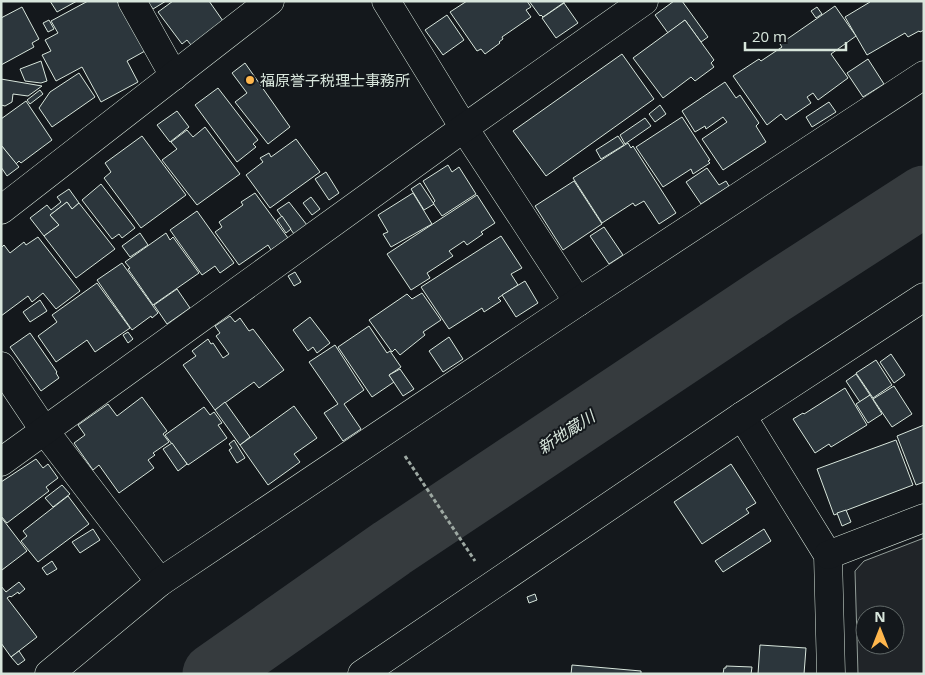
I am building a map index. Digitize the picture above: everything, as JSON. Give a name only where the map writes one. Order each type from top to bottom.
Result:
[{"type":"street","points":[[132,1],[174,76]]},
{"type":"street","points":[[1,210],[270,1]]},
{"type":"street","points":[[386,1],[464,128],[578,302]]},
{"type":"street","points":[[1,462],[464,128],[644,1]]},
{"type":"street","points":[[48,674],[160,582],[578,302],[924,75]]},
{"type":"street","points":[[362,674],[742,416],[924,297]]},
{"type":"street","points":[[1,366],[44,430],[160,582]]},
{"type":"street","points":[[742,416],[828,554],[831,674]]},
{"type":"street","points":[[828,554],[924,518]]},
{"type":"path","points":[[405,455],[472,556]]},
{"type":"shaded area","points":[[924,538],[924,674],[858,674],[857,655],[905,655],[905,605],[856,605],[855,571],[864,561]]},
{"type":"building","points":[[50,1],[77,1],[57,12]]},
{"type":"building","points":[[88,1],[117,1],[145,51],[127,61],[138,82],[101,102],[82,67],[56,81],[42,55],[51,51],[45,40],[58,33],[51,21]]},
{"type":"building","points":[[144,1],[166,1],[153,9],[150,5],[147,7]]},
{"type":"building","points":[[173,1],[209,1],[223,21],[191,45],[187,40],[182,44],[158,12]]},
{"type":"building","points":[[467,1],[527,1],[531,7],[526,10],[531,17],[502,37],[503,39],[500,43],[485,54],[481,49],[477,51],[450,12]]},
{"type":"building","points":[[529,1],[566,1],[543,17],[540,16]]},
{"type":"building","points":[[674,1],[682,1],[708,37],[701,42],[685,20],[668,33],[655,15]]},
{"type":"building","points":[[869,1],[924,1],[924,30],[908,37],[905,33],[867,55],[845,17]]},
{"type":"building","points":[[564,3],[578,23],[556,38],[542,18]]},
{"type":"building","points":[[835,6],[856,36],[831,54],[848,78],[818,100],[813,93],[807,97],[811,103],[786,120],[781,114],[767,125],[733,76],[782,47],[780,44]]},
{"type":"building","points":[[22,7],[39,39],[32,43],[34,47],[1,65],[1,18]]},
{"type":"building","points":[[817,7],[822,14],[816,18],[811,11]]},
{"type":"building","points":[[447,15],[464,40],[443,55],[425,30]]},
{"type":"building","points":[[49,20],[54,29],[48,32],[43,23]]},
{"type":"building","points":[[685,20],[714,60],[711,63],[714,67],[695,81],[691,77],[663,98],[633,58]]},
{"type":"building","points":[[622,54],[654,99],[546,176],[513,131]]},
{"type":"building","points":[[868,59],[884,84],[863,97],[847,73]]},
{"type":"building","points":[[41,61],[47,81],[41,83],[25,81],[20,69]]},
{"type":"building","points":[[245,63],[290,127],[268,144],[235,102],[247,93],[232,73]]},
{"type":"building","points":[[79,73],[95,97],[52,127],[39,108],[50,92]]},
{"type":"building","points":[[1,79],[42,86],[28,96],[13,94],[12,102],[5,106],[1,105]]},
{"type":"building","points":[[725,82],[736,98],[740,95],[759,123],[756,126],[766,142],[723,170],[702,139],[727,122],[723,117],[706,129],[705,126],[695,132],[682,111]]},
{"type":"building","points":[[218,88],[258,140],[253,144],[256,147],[237,162],[195,105]]},
{"type":"building","points":[[40,90],[43,94],[30,104],[27,100]]},
{"type":"building","points":[[26,101],[52,140],[21,163],[19,161],[16,164],[1,145],[1,119]]},
{"type":"building","points":[[829,102],[836,112],[812,127],[806,117]]},
{"type":"building","points":[[660,105],[666,114],[655,122],[649,114]]},
{"type":"building","points":[[177,111],[189,127],[170,142],[157,125]]},
{"type":"building","points":[[682,117],[710,160],[708,161],[710,163],[693,174],[691,169],[663,187],[636,147]]},
{"type":"building","points":[[645,118],[651,126],[625,144],[620,135]]},
{"type":"building","points":[[205,127],[240,174],[197,205],[162,160],[177,149],[171,142],[187,130],[193,137]]},
{"type":"building","points":[[142,136],[186,195],[141,228],[104,178],[111,172],[105,163]]},
{"type":"building","points":[[618,136],[624,145],[601,159],[596,150]]},
{"type":"building","points":[[296,139],[320,172],[270,208],[246,175],[263,162],[260,158],[269,153],[271,157]]},
{"type":"building","points":[[628,143],[631,148],[633,146],[676,213],[659,224],[644,201],[635,206],[633,203],[602,223],[573,178]]},
{"type":"building","points":[[1,145],[19,167],[7,176],[1,167]]},
{"type":"building","points":[[448,165],[452,172],[459,167],[476,194],[442,216],[433,203],[435,201],[423,181]]},
{"type":"building","points":[[707,168],[719,185],[726,181],[729,186],[701,204],[686,182]]},
{"type":"building","points":[[326,172],[339,193],[329,200],[315,179]]},
{"type":"building","points":[[574,181],[602,224],[563,250],[535,206]]},
{"type":"building","points":[[420,183],[434,204],[424,210],[411,189]]},
{"type":"building","points":[[101,184],[135,228],[122,238],[119,234],[112,239],[82,200]]},
{"type":"building","points":[[69,189],[79,203],[72,209],[67,202],[50,215],[59,225],[44,236],[30,218],[47,205],[51,210],[61,202],[57,197]]},
{"type":"building","points":[[255,193],[288,238],[271,250],[268,245],[239,265],[215,232],[222,227],[219,222],[243,205],[241,202]]},
{"type":"building","points":[[413,193],[432,224],[391,247],[383,234],[388,232],[378,215]]},
{"type":"building","points":[[477,195],[495,223],[481,232],[483,234],[467,245],[464,241],[449,251],[453,256],[427,273],[430,278],[411,290],[387,254]]},
{"type":"building","points":[[311,197],[320,209],[312,215],[303,203]]},
{"type":"building","points":[[67,202],[72,209],[79,203],[115,249],[76,278],[44,236],[59,225],[50,215]]},
{"type":"building","points":[[289,202],[307,225],[294,234],[277,210]]},
{"type":"building","points":[[197,211],[234,263],[220,273],[215,266],[202,275],[170,230]]},
{"type":"building","points":[[282,216],[291,229],[286,233],[277,220]]},
{"type":"building","points":[[604,227],[623,255],[609,264],[590,236]]},
{"type":"building","points":[[140,233],[148,245],[130,257],[122,246]]},
{"type":"building","points":[[166,233],[170,240],[173,237],[199,273],[153,305],[125,262]]},
{"type":"building","points":[[501,236],[522,268],[511,274],[518,285],[498,298],[501,301],[484,312],[482,308],[449,329],[421,287]]},
{"type":"building","points":[[38,237],[80,291],[56,309],[43,293],[32,302],[28,296],[1,316],[1,248],[4,245],[10,253],[24,242],[26,245]]},
{"type":"building","points":[[122,263],[158,313],[132,330],[97,280]]},
{"type":"building","points":[[295,272],[301,282],[294,286],[288,276]]},
{"type":"building","points":[[525,281],[538,303],[516,317],[502,295]]},
{"type":"building","points":[[97,283],[130,328],[95,352],[87,340],[56,362],[38,336],[57,322],[52,315]]},
{"type":"building","points":[[177,289],[190,308],[167,324],[154,305]]},
{"type":"building","points":[[422,293],[441,320],[423,332],[425,335],[400,355],[395,349],[392,352],[369,320],[407,294],[412,299]]},
{"type":"building","points":[[40,300],[47,311],[30,322],[23,312]]},
{"type":"building","points":[[230,316],[235,322],[240,318],[249,331],[253,329],[284,370],[259,388],[254,382],[215,410],[183,365],[196,356],[192,351],[208,339],[223,358],[229,354],[216,336],[220,333],[215,326]]},
{"type":"building","points":[[310,317],[330,343],[317,353],[313,347],[308,351],[293,330]]},
{"type":"building","points":[[369,326],[387,353],[390,351],[401,367],[389,375],[394,382],[372,397],[338,347]]},
{"type":"building","points":[[128,332],[133,339],[128,343],[123,335]]},
{"type":"building","points":[[30,333],[57,372],[59,378],[41,391],[10,347]]},
{"type":"building","points":[[449,337],[463,359],[443,372],[429,351]]},
{"type":"building","points":[[335,345],[364,390],[344,404],[361,429],[343,441],[324,413],[338,404],[309,362]]},
{"type":"building","points":[[891,354],[905,375],[894,383],[880,362]]},
{"type":"building","points":[[876,360],[892,385],[873,398],[856,373]]},
{"type":"building","points":[[400,369],[414,389],[403,396],[389,375]]},
{"type":"building","points":[[856,374],[870,395],[860,402],[846,381]]},
{"type":"building","points":[[894,386],[912,414],[892,427],[873,399]]},
{"type":"building","points":[[845,388],[867,425],[831,447],[829,444],[815,453],[793,419]]},
{"type":"building","points":[[870,395],[882,414],[868,423],[856,404]]},
{"type":"building","points":[[142,397],[167,431],[163,434],[169,442],[153,453],[155,455],[148,460],[154,468],[119,493],[99,465],[93,470],[74,443],[85,435],[78,425],[108,404],[117,416]]},
{"type":"building","points":[[225,402],[250,437],[240,445],[215,410]]},
{"type":"building","points":[[294,406],[317,438],[294,454],[300,462],[268,485],[240,445]]},
{"type":"building","points":[[204,407],[210,415],[214,412],[222,423],[218,425],[227,438],[188,465],[165,435]]},
{"type":"building","points":[[924,425],[924,482],[916,485],[897,436]]},
{"type":"building","points":[[234,440],[245,458],[237,463],[229,450],[232,448],[229,444]]},
{"type":"building","points":[[896,440],[913,485],[834,515],[817,469]]},
{"type":"building","points":[[172,443],[187,464],[178,471],[163,449]]},
{"type":"building","points":[[36,459],[43,468],[48,464],[58,478],[46,487],[49,491],[7,523],[1,516],[1,482]]},
{"type":"building","points":[[731,464],[756,503],[746,509],[749,513],[702,544],[674,502]]},
{"type":"building","points":[[62,485],[70,494],[53,507],[45,498]]},
{"type":"building","points":[[68,496],[89,524],[38,562],[21,541],[27,536],[23,531]]},
{"type":"building","points":[[846,510],[851,522],[842,526],[837,513]]},
{"type":"building","points":[[1,517],[27,551],[2,570],[1,569]]},
{"type":"building","points":[[93,529],[100,540],[80,553],[72,542]]},
{"type":"building","points":[[764,529],[771,541],[723,572],[715,561]]},
{"type":"building","points":[[52,561],[57,569],[47,575],[42,568]]},
{"type":"building","points":[[19,582],[25,589],[19,594],[18,592],[7,598],[37,637],[11,657],[1,643],[1,586],[6,592]]},
{"type":"building","points":[[535,594],[537,600],[529,603],[527,597]]},
{"type":"building","points":[[760,645],[806,648],[804,674],[758,674]]},
{"type":"building","points":[[19,651],[25,660],[18,665],[11,657]]},
{"type":"building","points":[[572,665],[641,671],[641,674],[571,674]]},
{"type":"building","points":[[726,666],[752,667],[751,674],[723,674]]},
{"type":"waterway","name":"新地蔵川","points":[[213,674],[392,548],[771,295],[924,196]]},
{"type":"place","name":"福原誉子税理士事務所","points":[[250,80]]}]
